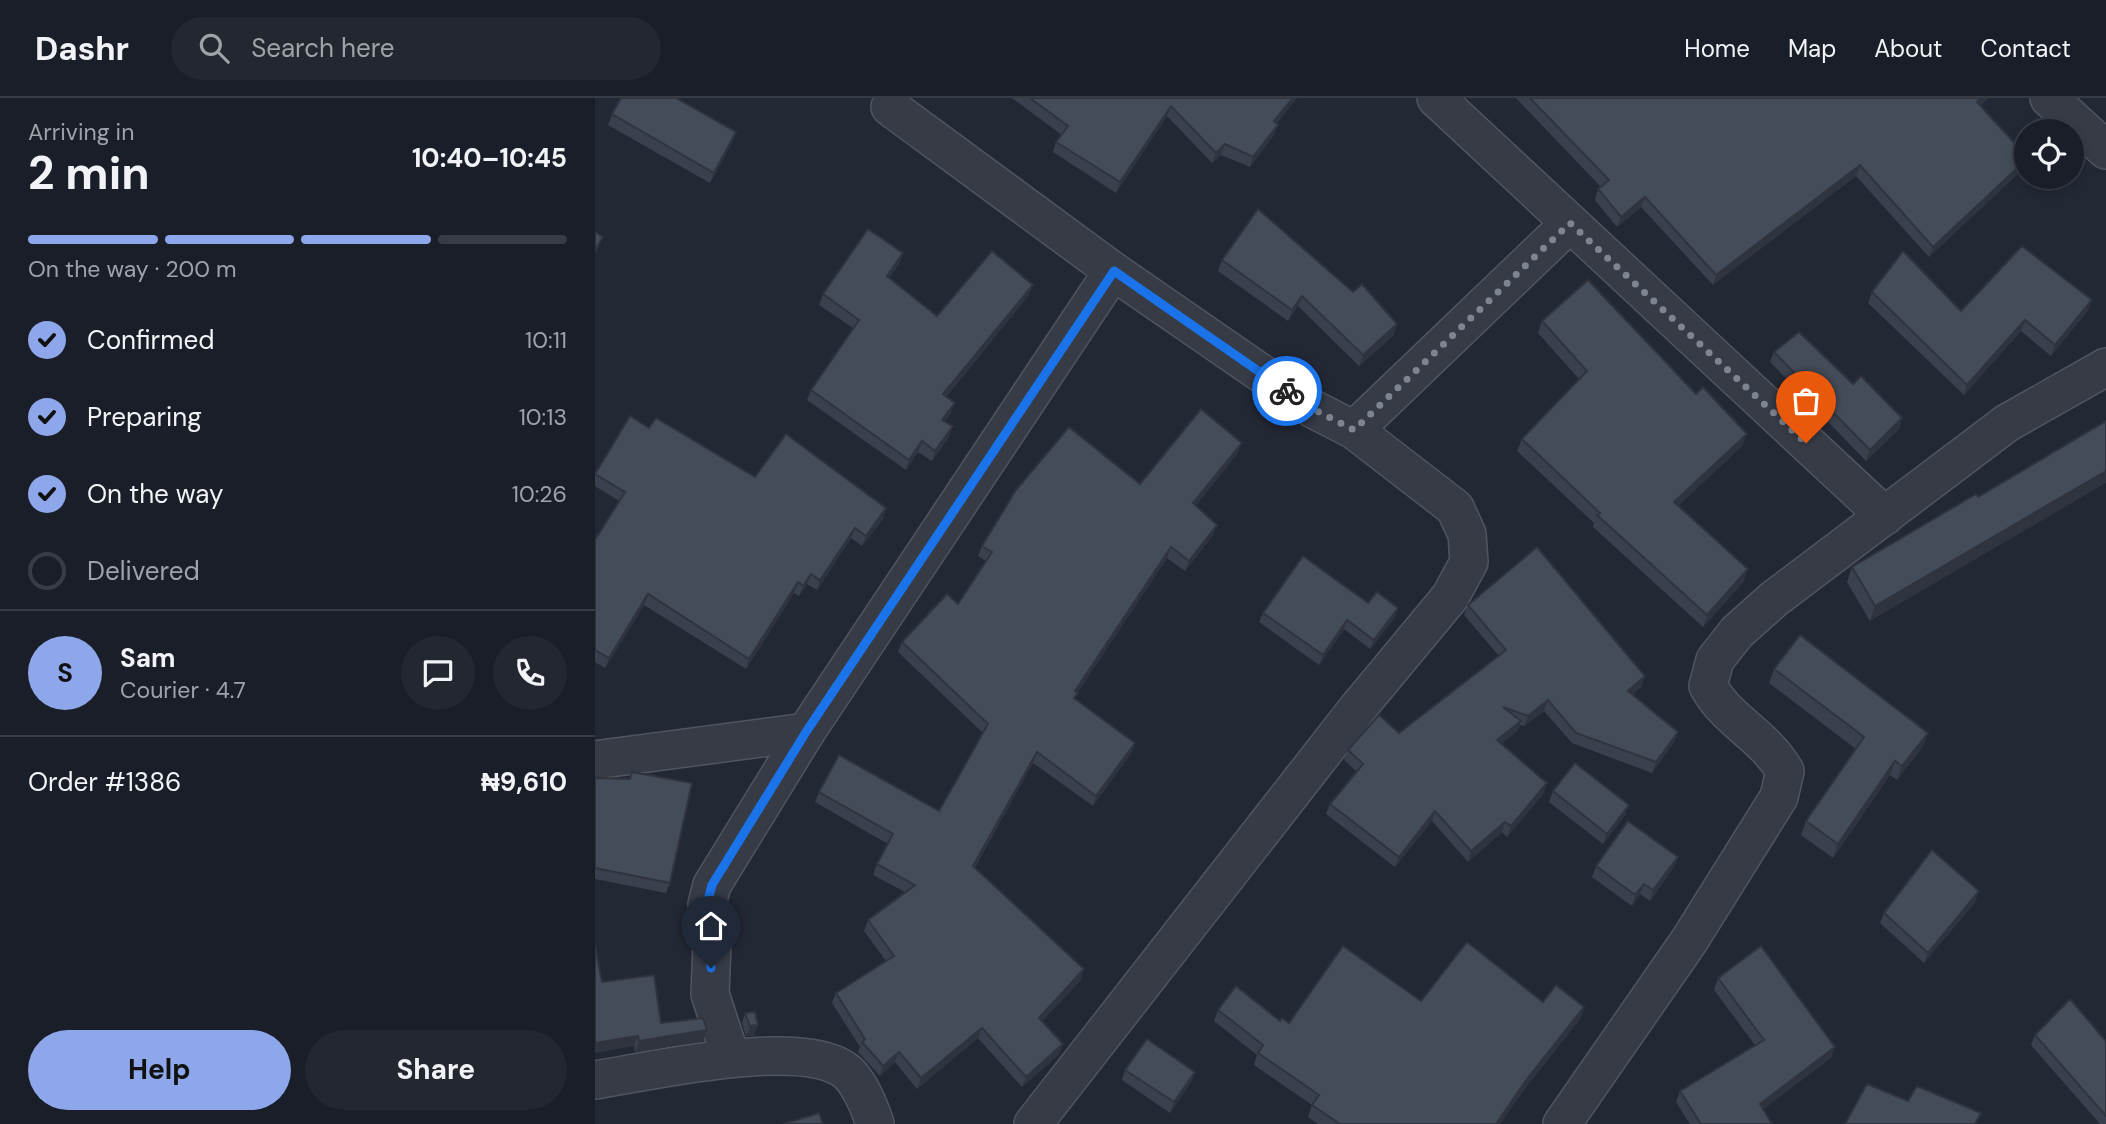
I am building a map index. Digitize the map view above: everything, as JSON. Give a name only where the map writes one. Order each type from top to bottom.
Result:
[{"type":"street","points":[[1436,98],[1885,516]]},
{"type":"street","points":[[2049,98],[2106,150]]},
{"type":"street","points":[[890,107],[1114,271],[1313,409],[1354,430],[1455,508],[1467,534],[1469,562],[1450,597],[1349,720],[1033,1124]]},
{"type":"street","points":[[1354,430],[1570,223]]},
{"type":"street","points":[[731,1058],[710,994],[712,943],[707,904],[712,885],[806,732],[1114,271]]},
{"type":"street","points":[[1562,1124],[1689,941],[1779,797],[1785,771],[1774,753],[1755,733],[1720,706],[1709,686],[1715,660],[1737,632],[1774,599],[2007,423],[2106,367]]},
{"type":"street","points":[[595,760],[806,732]]},
{"type":"street","points":[[595,1080],[731,1058],[785,1057],[830,1062],[846,1070],[870,1110],[875,1124]]},
{"type":"building","points":[[621,98],[676,98],[736,132],[714,173],[612,114]]},
{"type":"building","points":[[1030,98],[1293,98],[1274,121],[1278,125],[1253,157],[1225,144],[1216,153],[1171,106],[1120,182],[1056,142],[1068,126]]},
{"type":"building","points":[[1530,98],[1981,98],[1977,102],[2014,143],[2014,171],[1933,247],[1860,165],[1716,275],[1645,197],[1621,217],[1598,189],[1609,180]]},
{"type":"building","points":[[1258,209],[1353,292],[1362,284],[1397,324],[1363,355],[1302,296],[1292,310],[1222,260]]},
{"type":"building","points":[[868,229],[903,253],[887,276],[937,316],[992,251],[1033,285],[943,394],[955,403],[942,420],[953,426],[935,451],[922,441],[909,460],[811,390],[859,320],[823,294]]},
{"type":"building","points":[[595,232],[603,237],[595,250]]},
{"type":"building","points":[[2022,246],[2092,300],[2055,345],[2025,320],[1967,385],[1872,292],[1903,251],[1961,311]]},
{"type":"building","points":[[1588,280],[1696,394],[1703,387],[1747,434],[1674,502],[1748,569],[1707,615],[1597,515],[1600,513],[1522,439],[1587,371],[1542,321]]},
{"type":"building","points":[[1799,332],[1853,384],[1861,376],[1902,418],[1870,450],[1774,352]]},
{"type":"building","points":[[1201,409],[1242,443],[1193,503],[1217,525],[1189,561],[1171,547],[1075,691],[1078,693],[1074,698],[1135,743],[1096,796],[1037,752],[973,866],[1084,969],[1039,1018],[1063,1044],[1026,1077],[982,1028],[921,1078],[899,1052],[883,1066],[862,1042],[865,1039],[836,993],[894,956],[868,920],[915,885],[877,864],[893,834],[819,792],[839,755],[939,811],[988,724],[902,642],[947,594],[958,604],[992,552],[982,546],[1016,490],[1069,427],[1140,484]]},
{"type":"building","points":[[630,416],[649,428],[656,418],[755,477],[786,434],[886,508],[866,536],[855,528],[820,580],[811,574],[803,586],[798,582],[749,659],[648,594],[609,658],[595,650],[595,540],[625,492],[595,474]]},
{"type":"building","points":[[2106,421],[2106,471],[1875,606],[1852,567],[1976,494],[1978,497]]},
{"type":"building","points":[[1537,547],[1645,676],[1628,691],[1678,732],[1656,762],[1576,733],[1548,700],[1528,716],[1503,707],[1521,721],[1497,740],[1547,783],[1511,826],[1505,822],[1471,851],[1435,811],[1399,857],[1330,804],[1363,764],[1348,750],[1379,715],[1399,733],[1506,650],[1468,605]]},
{"type":"building","points":[[1303,556],[1368,603],[1377,592],[1398,608],[1374,640],[1347,620],[1323,655],[1263,613]]},
{"type":"building","points":[[1800,635],[1928,733],[1902,766],[1895,761],[1838,844],[1806,821],[1864,737],[1774,669]]},
{"type":"building","points":[[1575,763],[1629,805],[1607,834],[1553,791]]},
{"type":"building","points":[[632,772],[692,783],[670,883],[595,868],[595,778],[630,779]]},
{"type":"building","points":[[1628,821],[1678,857],[1653,890],[1644,884],[1635,895],[1596,866]]},
{"type":"building","points":[[1932,850],[1979,891],[1928,953],[1884,913]]},
{"type":"building","points":[[1467,942],[1543,1002],[1556,985],[1584,1007],[1527,1079],[1496,1124],[1340,1124],[1312,1105],[1319,1095],[1258,1053],[1263,1045],[1218,1010],[1236,986],[1280,1021],[1282,1018],[1289,1023],[1343,946],[1421,1001]]},
{"type":"building","points":[[595,945],[602,982],[654,975],[661,1023],[703,1018],[707,1030],[639,1041],[638,1036],[595,1043]]},
{"type":"building","points":[[1761,946],[1835,1047],[1760,1104],[1772,1124],[1701,1124],[1680,1091],[1764,1040],[1718,978]]},
{"type":"building","points":[[2070,999],[2106,1041],[2106,1116],[2035,1035]]},
{"type":"building","points":[[755,1012],[758,1025],[750,1026],[745,1013]]},
{"type":"building","points":[[1147,1039],[1195,1072],[1174,1102],[1125,1070]]},
{"type":"building","points":[[1867,1084],[1908,1101],[1917,1086],[1981,1113],[1975,1124],[1845,1124]]},
{"type":"building","points":[[819,1113],[823,1124],[783,1124]]},
{"type":"way so far","points":[[1287,391],[1313,409],[1354,430],[1570,223],[1806,443]]},
{"type":"route","points":[[711,968],[712,943],[707,904],[712,885],[806,732],[1114,271],[1287,391]]}]
